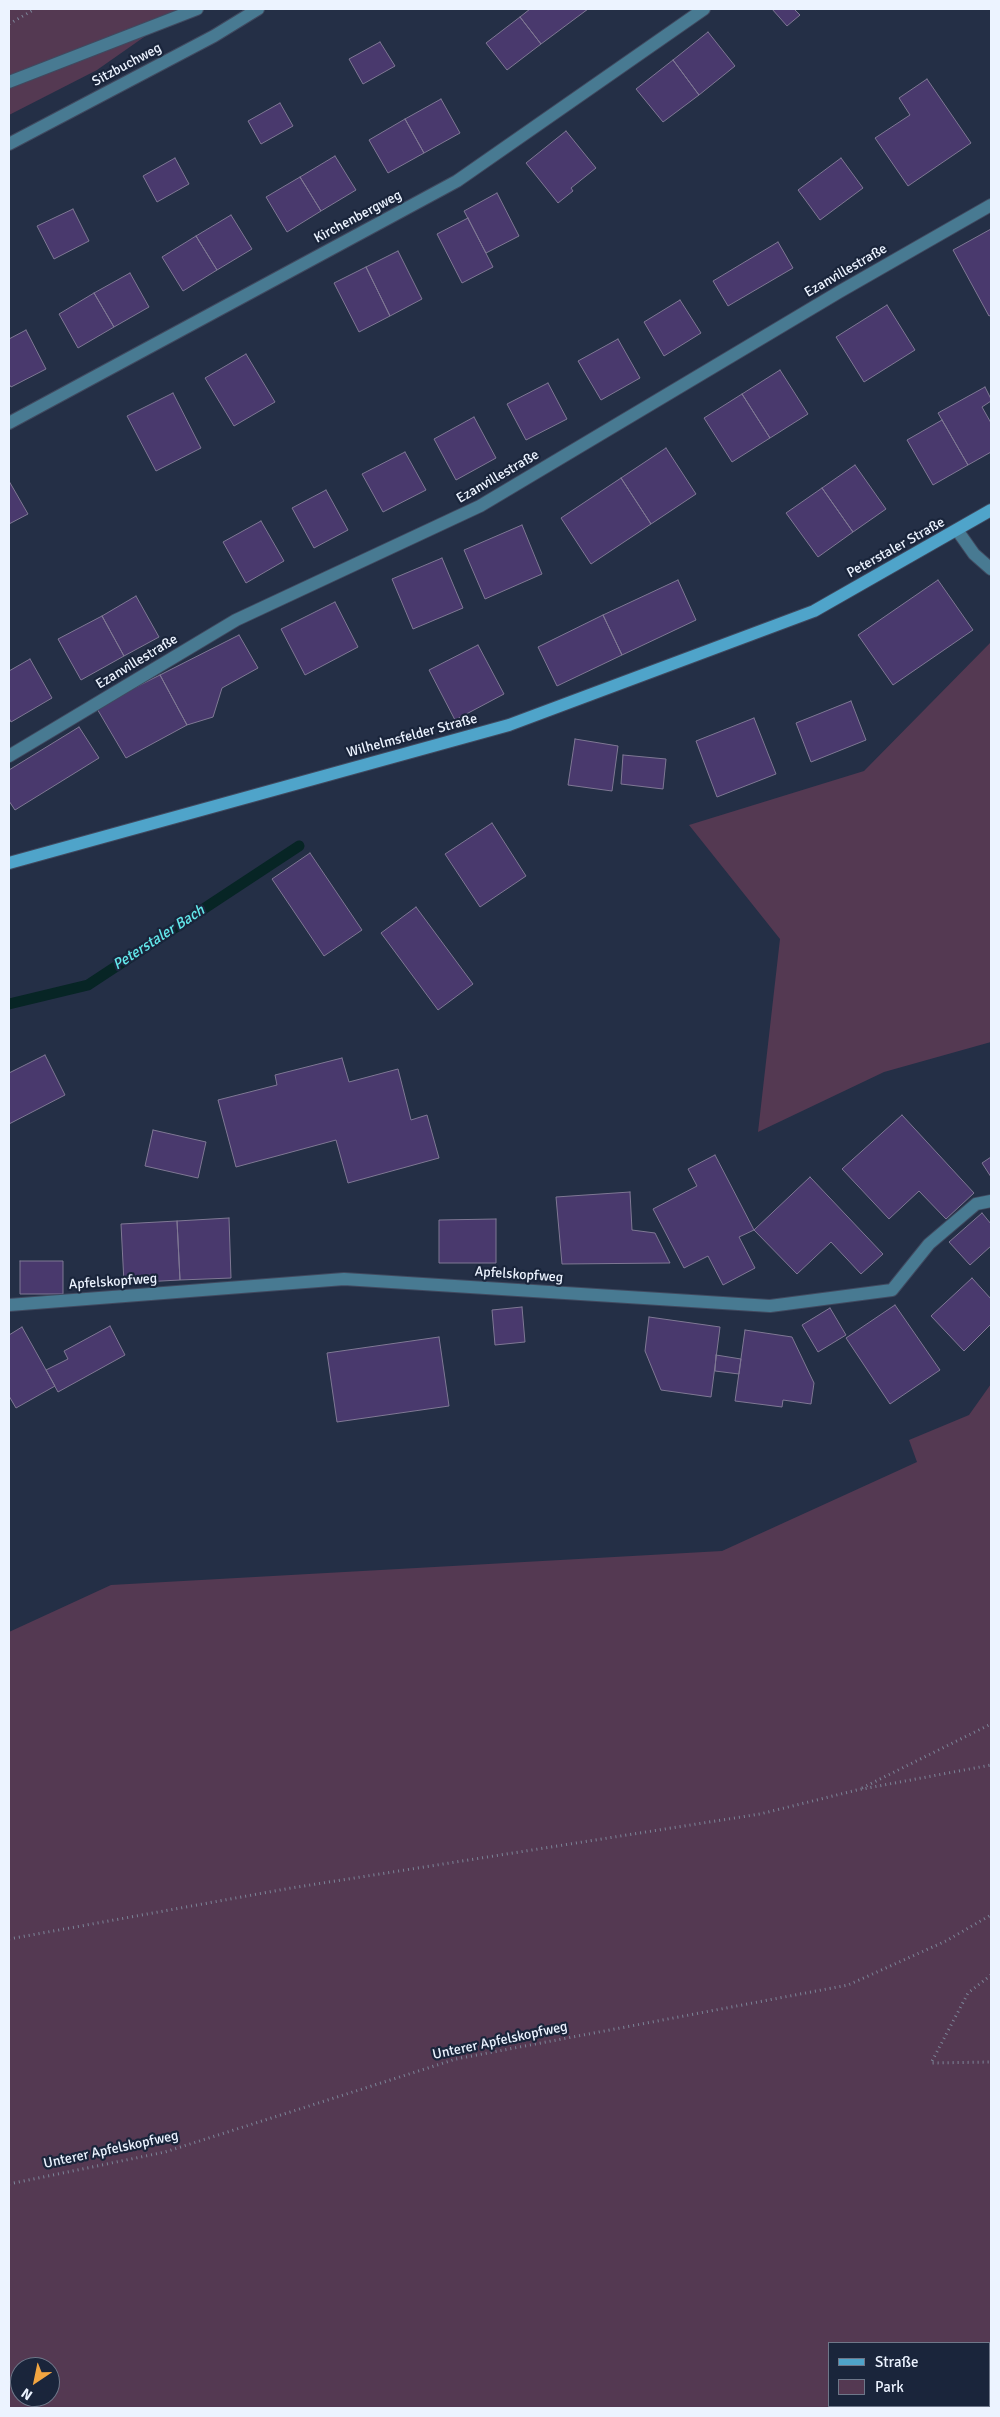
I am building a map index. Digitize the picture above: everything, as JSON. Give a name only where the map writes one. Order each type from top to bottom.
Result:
[{"type":"main road","name":"Peterstaler Straße","points":[[814,611],[991,510]]},
{"type":"main road","name":"Wilhelmsfelder Straße","points":[[9,863],[509,725],[814,611]]},
{"type":"street","points":[[9,82],[197,9]]},
{"type":"street","name":"Sitzbuchweg","points":[[9,144],[214,36],[258,9]]},
{"type":"street","name":"Kirchenbergweg","points":[[9,423],[457,181],[704,9]]},
{"type":"street","name":"Ezanvillestraße","points":[[9,756],[236,620],[480,506],[839,292],[991,205]]},
{"type":"street","points":[[957,530],[974,554],[991,569]]},
{"type":"street","name":"Apfelskopfweg","points":[[9,1305],[344,1279],[770,1306],[892,1290],[929,1244],[976,1204],[991,1201]]},
{"type":"path","points":[[9,24],[35,9]]},
{"type":"path","points":[[857,1790],[991,1724]]},
{"type":"path","points":[[9,1939],[291,1888],[760,1814],[857,1790],[991,1765]]},
{"type":"path","name":"Unterer Apfelskopfweg","points":[[9,2184],[165,2152],[456,2059],[848,1985],[946,1941],[991,1915]]},
{"type":"path","points":[[991,1975],[968,1993],[931,2063],[991,2062]]},
{"type":"green space","points":[[9,9],[184,9],[97,70],[9,115]]},
{"type":"green space","points":[[991,642],[991,1042],[884,1072],[758,1132],[780,939],[689,825],[864,771]]},
{"type":"green space","points":[[991,1384],[991,2408],[9,2408],[9,1632],[111,1585],[722,1551],[917,1462],[909,1440],[969,1415]]},
{"type":"building","points":[[530,9],[588,9],[541,44],[520,17]]},
{"type":"building","points":[[772,9],[794,9],[800,15],[787,26]]},
{"type":"building","points":[[520,17],[541,44],[507,70],[486,43]]},
{"type":"building","points":[[708,32],[735,66],[699,95],[673,60]]},
{"type":"building","points":[[380,42],[395,66],[363,84],[349,59]]},
{"type":"building","points":[[673,60],[699,95],[663,122],[636,89]]},
{"type":"building","points":[[927,79],[971,143],[908,186],[875,138],[910,115],[899,98]]},
{"type":"building","points":[[441,99],[460,133],[424,153],[405,119]]},
{"type":"building","points":[[280,103],[293,126],[261,144],[248,121]]},
{"type":"building","points":[[405,119],[424,153],[388,173],[369,140]]},
{"type":"building","points":[[566,131],[596,168],[571,188],[573,191],[558,203],[526,163]]},
{"type":"building","points":[[335,156],[356,190],[321,211],[300,177]]},
{"type":"building","points":[[175,158],[189,184],[157,202],[143,176]]},
{"type":"building","points":[[841,158],[863,188],[820,220],[798,190]]},
{"type":"building","points":[[300,177],[321,211],[287,232],[266,197]]},
{"type":"building","points":[[497,193],[519,236],[486,253],[464,211]]},
{"type":"building","points":[[73,209],[89,241],[54,259],[37,226]]},
{"type":"building","points":[[231,215],[252,249],[217,270],[196,236]]},
{"type":"building","points":[[468,218],[493,267],[462,283],[437,234]]},
{"type":"building","points":[[991,229],[991,315],[989,316],[953,250]]},
{"type":"building","points":[[196,236],[217,270],[183,291],[162,257]]},
{"type":"building","points":[[778,242],[793,268],[728,306],[713,281]]},
{"type":"building","points":[[398,251],[422,299],[390,316],[366,267]]},
{"type":"building","points":[[366,267],[390,316],[359,332],[334,283]]},
{"type":"building","points":[[130,273],[149,307],[114,327],[94,293]]},
{"type":"building","points":[[94,293],[114,327],[78,348],[59,314]]},
{"type":"building","points":[[680,300],[701,333],[664,356],[644,322]]},
{"type":"building","points":[[887,305],[915,350],[864,382],[836,337]]},
{"type":"building","points":[[26,330],[46,369],[11,387],[9,384],[9,339]]},
{"type":"building","points":[[618,339],[640,378],[601,400],[578,361]]},
{"type":"building","points":[[246,354],[275,402],[234,426],[205,378]]},
{"type":"building","points":[[780,370],[808,414],[770,438],[742,394]]},
{"type":"building","points":[[548,383],[567,419],[526,440],[507,404]]},
{"type":"building","points":[[985,387],[991,399],[982,407],[991,423],[991,452],[968,465],[938,413]]},
{"type":"building","points":[[173,393],[201,448],[156,471],[127,416]]},
{"type":"building","points":[[742,394],[770,438],[732,462],[704,418]]},
{"type":"building","points":[[474,417],[496,458],[456,480],[434,439]]},
{"type":"building","points":[[942,420],[968,465],[933,485],[907,440]]},
{"type":"building","points":[[666,448],[696,494],[651,524],[621,478]]},
{"type":"building","points":[[405,452],[426,490],[383,512],[362,474]]},
{"type":"building","points":[[855,465],[886,509],[853,532],[822,488]]},
{"type":"building","points":[[621,478],[651,524],[591,564],[561,518]]},
{"type":"building","points":[[9,481],[28,514],[9,524]]},
{"type":"building","points":[[822,488],[853,532],[818,557],[786,513]]},
{"type":"building","points":[[326,490],[348,530],[314,548],[292,508]]},
{"type":"building","points":[[261,521],[284,561],[246,583],[223,542]]},
{"type":"building","points":[[522,525],[542,574],[485,599],[464,550]]},
{"type":"building","points":[[442,558],[463,608],[413,629],[392,579]]},
{"type":"building","points":[[678,580],[696,620],[622,655],[603,615]]},
{"type":"building","points":[[938,580],[973,630],[893,685],[858,635]]},
{"type":"building","points":[[136,596],[159,637],[124,656],[102,616]]},
{"type":"building","points":[[335,602],[358,647],[305,675],[281,629]]},
{"type":"building","points":[[603,615],[622,655],[557,686],[538,647]]},
{"type":"building","points":[[102,616],[124,656],[81,680],[58,639]]},
{"type":"building","points":[[239,635],[258,668],[222,688],[213,717],[187,725],[160,675]]},
{"type":"building","points":[[478,645],[504,694],[455,720],[429,670]]},
{"type":"building","points":[[30,659],[52,698],[11,722],[9,718],[9,671]]},
{"type":"building","points":[[160,675],[187,725],[126,758],[96,707]]},
{"type":"building","points":[[851,701],[866,740],[811,762],[796,723]]},
{"type":"building","points":[[754,718],[776,774],[717,797],[696,741]]},
{"type":"building","points":[[79,727],[99,758],[15,810],[9,801],[9,770]]},
{"type":"building","points":[[575,739],[618,746],[612,791],[568,785]]},
{"type":"building","points":[[623,755],[666,759],[663,789],[621,784]]},
{"type":"building","points":[[492,823],[526,876],[480,907],[445,854]]},
{"type":"building","points":[[310,853],[362,930],[324,956],[272,879]]},
{"type":"building","points":[[416,907],[473,984],[438,1010],[381,933]]},
{"type":"building","points":[[45,1055],[65,1095],[9,1124],[9,1073]]},
{"type":"building","points":[[342,1058],[349,1082],[398,1069],[411,1120],[427,1115],[439,1158],[348,1183],[336,1140],[236,1167],[218,1100],[277,1085],[275,1075]]},
{"type":"building","points":[[902,1115],[974,1193],[946,1219],[919,1191],[889,1219],[842,1169]]},
{"type":"building","points":[[153,1130],[206,1142],[198,1178],[145,1166]]},
{"type":"building","points":[[715,1155],[754,1230],[739,1237],[755,1268],[723,1285],[708,1256],[684,1268],[653,1209],[697,1186],[688,1169]]},
{"type":"building","points":[[991,1157],[991,1177],[982,1163]]},
{"type":"building","points":[[810,1177],[883,1254],[861,1274],[831,1242],[797,1274],[754,1230]]},
{"type":"building","points":[[630,1192],[632,1230],[655,1233],[670,1263],[562,1264],[556,1197]]},
{"type":"building","points":[[982,1213],[991,1224],[991,1246],[970,1265],[949,1242]]},
{"type":"building","points":[[229,1218],[231,1278],[180,1280],[177,1221]]},
{"type":"building","points":[[496,1219],[496,1263],[439,1263],[439,1220]]},
{"type":"building","points":[[177,1221],[180,1280],[124,1283],[121,1224]]},
{"type":"building","points":[[20,1261],[63,1261],[63,1294],[20,1294]]},
{"type":"building","points":[[972,1278],[991,1299],[991,1324],[964,1351],[931,1316]]},
{"type":"building","points":[[895,1305],[940,1370],[890,1404],[846,1338]]},
{"type":"building","points":[[522,1307],[525,1342],[495,1345],[492,1310]]},
{"type":"building","points":[[830,1308],[846,1335],[818,1352],[802,1325]]},
{"type":"building","points":[[649,1317],[720,1327],[711,1397],[661,1390],[645,1351]]},
{"type":"building","points":[[110,1326],[125,1355],[58,1392],[46,1370],[68,1359],[64,1351]]},
{"type":"building","points":[[22,1327],[55,1386],[16,1408],[9,1396],[9,1335]]},
{"type":"building","points":[[745,1330],[792,1337],[814,1383],[811,1404],[783,1400],[782,1407],[735,1401]]},
{"type":"building","points":[[439,1337],[449,1406],[337,1422],[327,1353]]},
{"type":"building","points":[[716,1355],[741,1359],[739,1374],[715,1371]]},
{"type":"waterway","name":"Peterstaler Bach","points":[[9,1004],[88,985],[299,846]]}]
